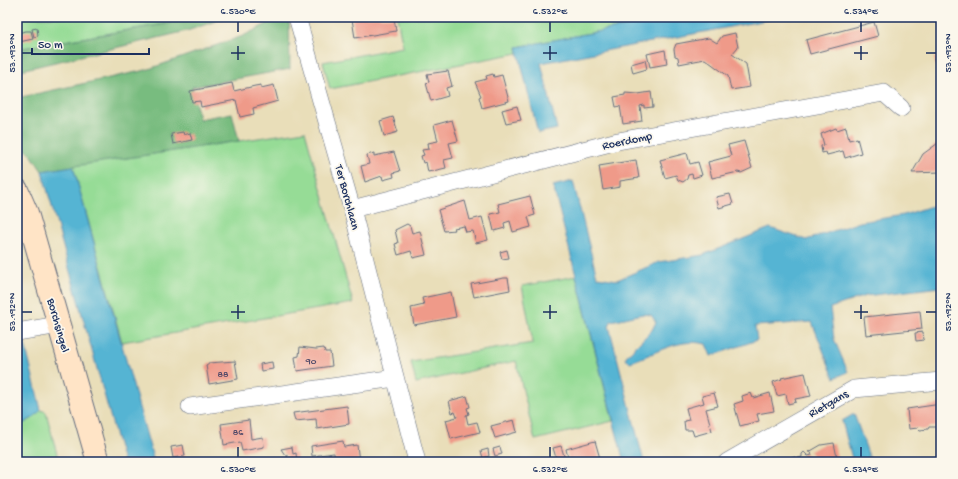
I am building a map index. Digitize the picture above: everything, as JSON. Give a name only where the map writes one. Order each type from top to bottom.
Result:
[{"type":"main road","name":"Borchsingel","points":[[17,190],[28,213],[98,462]]},
{"type":"street","name":"Ter Borchlaan","points":[[297,17],[352,209],[417,462]]},
{"type":"street","name":"Roerdomp","points":[[352,209],[618,140],[884,93],[901,108]]},
{"type":"street","points":[[22,331],[59,325]]},
{"type":"street","points":[[190,407],[395,378]]},
{"type":"street","name":"Rietgans","points":[[727,462],[854,388],[941,381]]},
{"type":"green space","points":[[17,17],[206,17],[17,49]]},
{"type":"green space","points":[[206,17],[227,17],[187,31],[17,71],[17,49]]},
{"type":"green space","points":[[281,17],[289,17],[290,69],[192,87],[199,119],[232,113],[239,141],[42,171],[30,153],[17,143],[17,98],[146,70],[243,36]]},
{"type":"green space","points":[[397,17],[675,17],[517,47],[518,53],[330,89],[323,62],[403,47]]},
{"type":"green space","points":[[305,131],[353,303],[122,342],[73,166]]},
{"type":"green space","points":[[576,276],[613,421],[535,440],[516,361],[416,383],[411,362],[533,343],[522,286]]},
{"type":"green space","points":[[41,410],[46,412],[59,462],[17,462],[17,427],[33,418]]},
{"type":"water","points":[[675,17],[782,17],[541,63],[557,129],[538,133],[517,47]]},
{"type":"water","points":[[73,166],[154,462],[123,462],[42,171]]},
{"type":"water","points":[[573,181],[597,277],[617,280],[659,262],[703,255],[770,228],[806,240],[860,222],[904,215],[941,203],[941,287],[865,296],[830,308],[834,339],[848,372],[834,378],[812,322],[755,326],[757,340],[711,356],[706,344],[696,342],[667,347],[630,362],[625,359],[627,355],[652,330],[656,322],[651,315],[643,314],[611,321],[609,326],[644,462],[624,462],[553,186]]},
{"type":"water","points":[[17,318],[20,324],[41,410],[33,418],[17,427]]},
{"type":"water","points":[[854,414],[871,462],[853,462],[842,421]]},
{"type":"building","points":[[363,17],[394,17],[396,31],[355,38],[352,19]]},
{"type":"building","points":[[874,22],[878,36],[810,54],[806,40]]},
{"type":"building","points":[[37,28],[38,36],[34,37],[32,29]]},
{"type":"building","points":[[31,31],[33,39],[19,42],[17,33]]},
{"type":"building","points":[[735,33],[738,47],[732,54],[746,64],[750,87],[731,90],[728,76],[705,59],[679,64],[678,57],[675,56],[674,49],[676,44],[709,38],[717,43],[722,36]]},
{"type":"building","points":[[665,50],[667,64],[650,67],[647,54]]},
{"type":"building","points":[[941,56],[941,82],[934,58]]},
{"type":"building","points":[[645,60],[647,69],[633,73],[631,64]]},
{"type":"building","points":[[448,71],[452,86],[446,88],[448,96],[431,101],[426,83],[429,82],[427,74]]},
{"type":"building","points":[[493,74],[494,77],[502,75],[509,101],[482,108],[479,97],[481,96],[475,82],[487,79],[486,76]]},
{"type":"building","points":[[232,83],[234,91],[261,85],[261,88],[274,85],[278,101],[253,108],[254,114],[240,117],[236,100],[201,107],[200,101],[192,102],[190,91]]},
{"type":"building","points":[[651,92],[653,107],[644,108],[644,105],[640,106],[642,121],[623,124],[620,106],[616,107],[614,97],[625,95],[625,93],[638,94]]},
{"type":"building","points":[[517,106],[521,120],[506,123],[502,110]]},
{"type":"building","points":[[393,117],[398,132],[384,136],[380,121]]},
{"type":"building","points":[[452,120],[458,141],[449,143],[453,158],[444,160],[446,168],[428,172],[426,162],[423,163],[421,156],[424,155],[422,150],[429,149],[428,143],[438,141],[434,125]]},
{"type":"building","points":[[846,127],[849,140],[857,138],[861,153],[845,158],[843,151],[827,155],[826,152],[822,153],[821,146],[824,145],[821,134],[836,128],[837,130]]},
{"type":"building","points":[[183,132],[184,135],[190,133],[192,140],[173,144],[171,134]]},
{"type":"building","points":[[744,141],[752,168],[741,173],[738,172],[712,178],[708,162],[731,156],[728,145]]},
{"type":"building","points":[[941,141],[941,172],[912,173],[923,154]]},
{"type":"building","points":[[394,152],[400,171],[393,173],[394,177],[383,180],[382,176],[365,182],[361,166],[369,164],[367,155],[374,153],[374,156]]},
{"type":"building","points":[[687,153],[690,164],[698,162],[702,175],[693,178],[692,174],[688,175],[687,179],[683,182],[678,180],[676,175],[665,178],[660,160]]},
{"type":"building","points":[[636,160],[639,178],[620,181],[620,187],[603,190],[599,166]]},
{"type":"building","points":[[730,194],[733,204],[719,208],[716,197]]},
{"type":"building","points":[[530,196],[535,215],[528,217],[531,227],[513,232],[510,221],[504,223],[505,228],[494,231],[490,214],[500,212],[498,204]]},
{"type":"building","points":[[465,201],[470,220],[482,217],[488,240],[476,243],[473,231],[466,232],[464,226],[454,228],[455,230],[444,231],[438,210]]},
{"type":"building","points":[[407,224],[410,226],[412,233],[420,231],[426,255],[413,258],[411,251],[398,255],[395,244],[398,243],[395,230]]},
{"type":"building","points":[[507,250],[509,258],[502,259],[500,252]]},
{"type":"building","points":[[508,278],[510,290],[474,297],[471,284]]},
{"type":"building","points":[[451,292],[456,317],[414,325],[411,308],[424,305],[422,298]]},
{"type":"building","points":[[920,311],[922,329],[866,335],[864,317]]},
{"type":"building","points":[[923,332],[924,340],[916,341],[915,333]]},
{"type":"building","points":[[300,347],[316,349],[324,348],[325,352],[330,352],[332,366],[297,371],[295,357],[299,356]]},
{"type":"building","points":[[235,361],[238,379],[209,384],[206,365],[208,365],[208,363]]},
{"type":"building","points":[[272,362],[273,369],[261,371],[260,364]]},
{"type":"building","points":[[805,373],[811,396],[795,399],[796,402],[788,404],[786,394],[777,396],[773,382],[782,379],[781,378]]},
{"type":"building","points":[[714,393],[718,406],[706,409],[712,431],[694,436],[692,430],[685,430],[684,421],[689,420],[686,408],[704,403],[702,396]]},
{"type":"building","points":[[751,393],[753,398],[770,393],[774,411],[757,414],[759,421],[740,426],[734,404],[743,401],[742,396]]},
{"type":"building","points":[[467,396],[470,407],[467,408],[469,414],[466,415],[468,424],[477,422],[480,432],[451,439],[446,420],[457,417],[455,412],[452,413],[449,401]]},
{"type":"building","points":[[941,404],[941,427],[929,427],[928,429],[920,430],[918,428],[909,429],[907,409]]},
{"type":"building","points":[[347,406],[349,424],[317,429],[316,419],[295,421],[293,413]]},
{"type":"building","points":[[249,420],[251,439],[263,437],[264,447],[242,451],[240,442],[224,445],[221,424]]},
{"type":"building","points":[[514,420],[517,432],[495,438],[491,426]]},
{"type":"building","points":[[343,441],[344,447],[357,445],[359,462],[335,462],[334,453],[312,456],[311,446]]},
{"type":"building","points":[[595,441],[601,462],[585,462],[584,459],[569,462],[566,449]]},
{"type":"building","points":[[834,443],[838,462],[776,462],[795,457],[795,459],[802,457],[804,452],[808,456],[812,455],[811,452],[809,452],[821,445]]},
{"type":"building","points":[[183,445],[185,456],[173,458],[171,447]]},
{"type":"building","points":[[561,446],[565,459],[557,461],[553,448]]},
{"type":"building","points":[[292,447],[293,454],[296,453],[297,462],[288,462],[287,455],[285,455],[281,449]]},
{"type":"building","points":[[500,447],[502,454],[495,456],[493,449]]},
{"type":"building","points":[[488,449],[489,456],[483,458],[481,451]]}]
